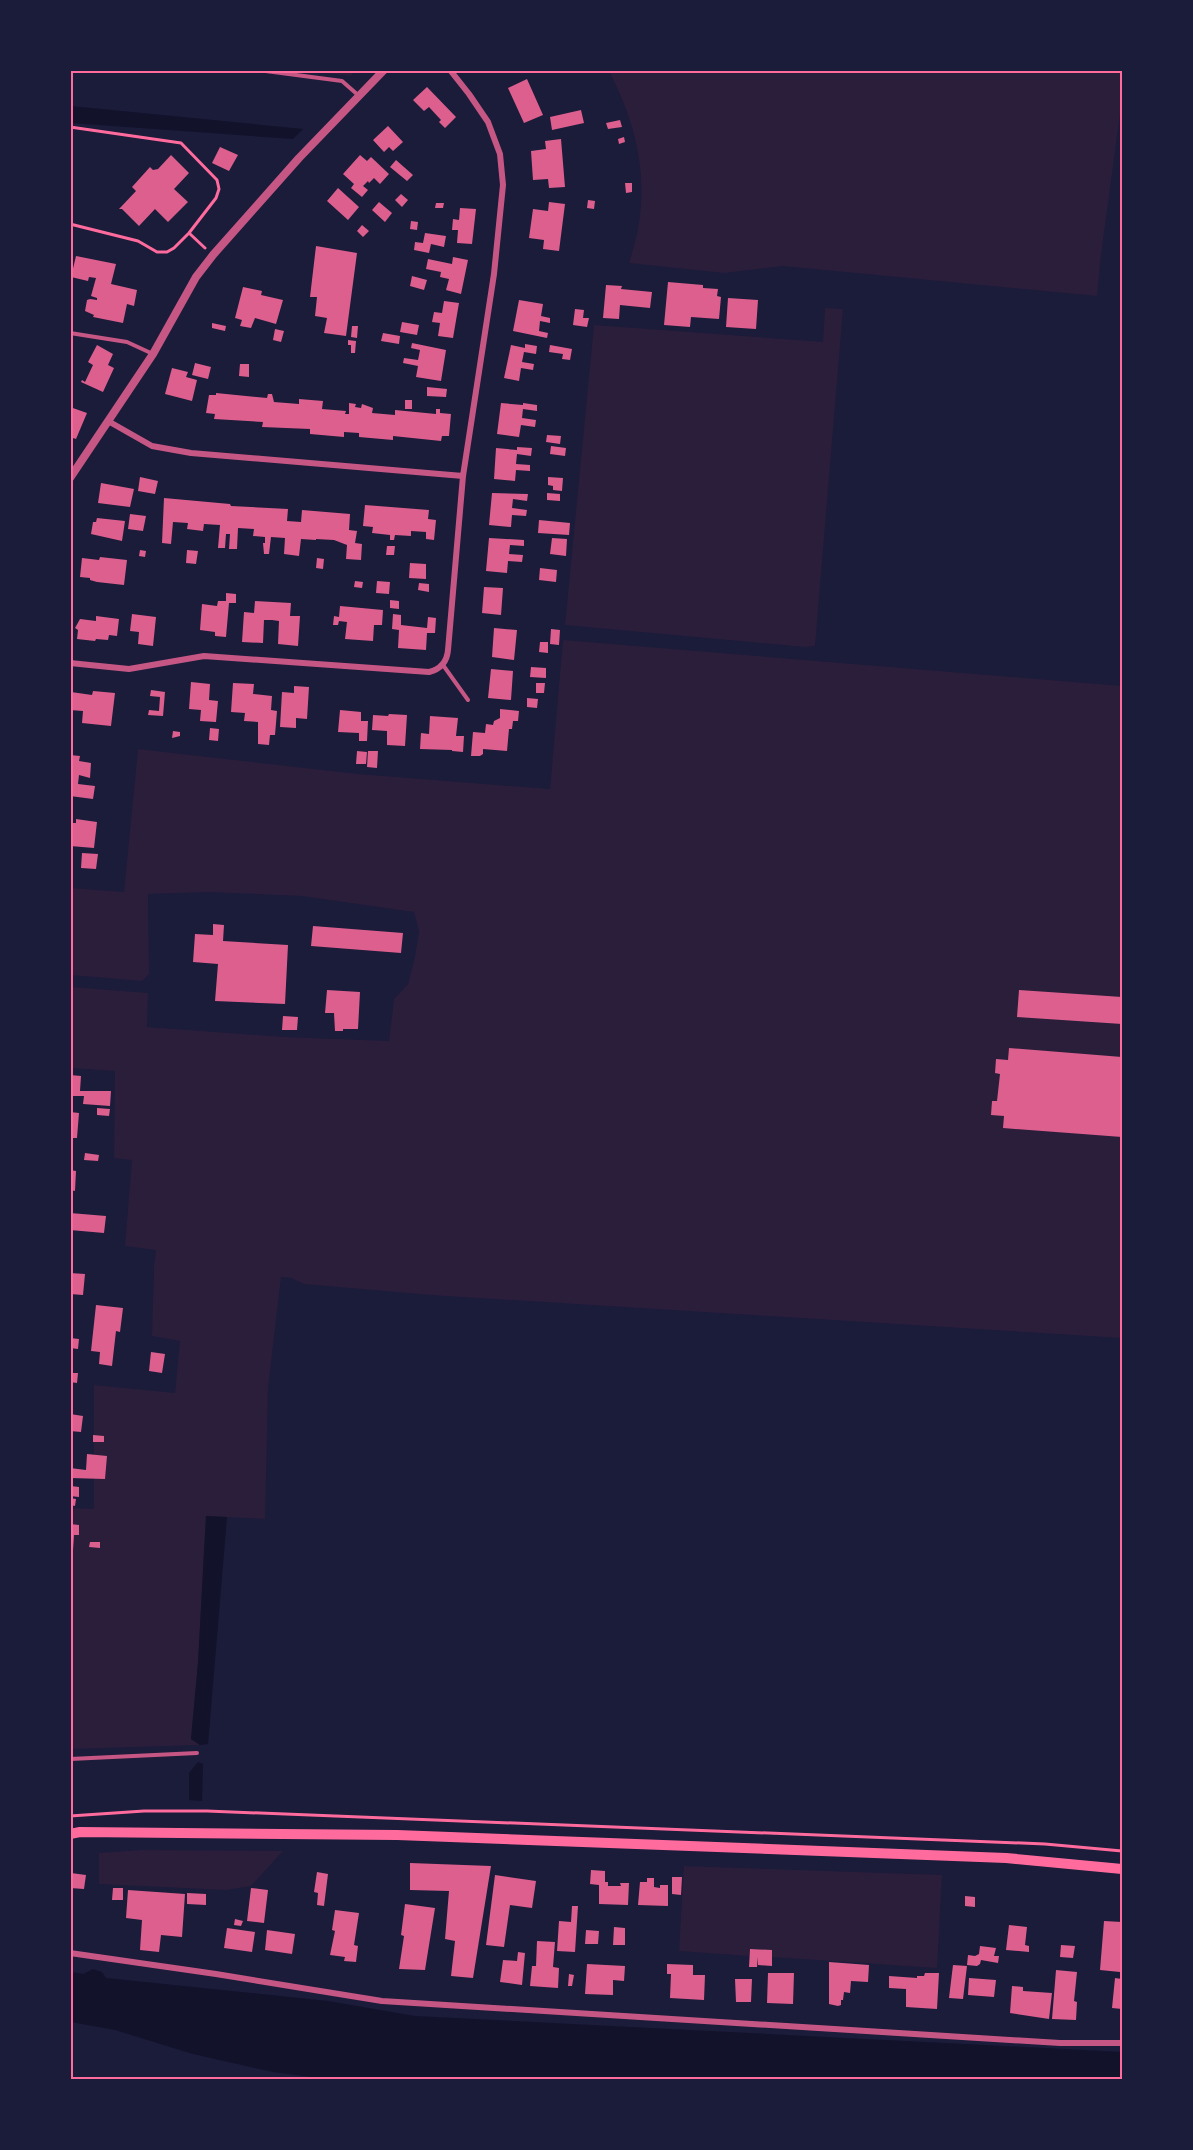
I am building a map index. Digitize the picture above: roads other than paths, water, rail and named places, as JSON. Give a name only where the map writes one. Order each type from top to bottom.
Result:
[{"type":"main road","points":[[70,1834],[80,1832],[397,1835],[1006,1858],[1122,1869]]},
{"type":"street","points":[[70,478],[153,354],[196,277],[299,158],[384,70]]},
{"type":"street","points":[[70,663],[129,669],[204,656],[429,672],[443,665],[448,650],[463,476],[494,274],[503,185],[500,154],[488,122],[450,70]]},
{"type":"street","points":[[108,421],[152,446],[191,453],[463,476]]},
{"type":"street","points":[[70,1953],[382,2001],[1060,2043],[1122,2043]]},
{"type":"lane","points":[[258,70],[342,81],[358,96]]},
{"type":"lane","points":[[70,333],[127,342],[153,354]]},
{"type":"lane","points":[[443,665],[468,700]]},
{"type":"lane","points":[[70,1759],[197,1753]]}]
